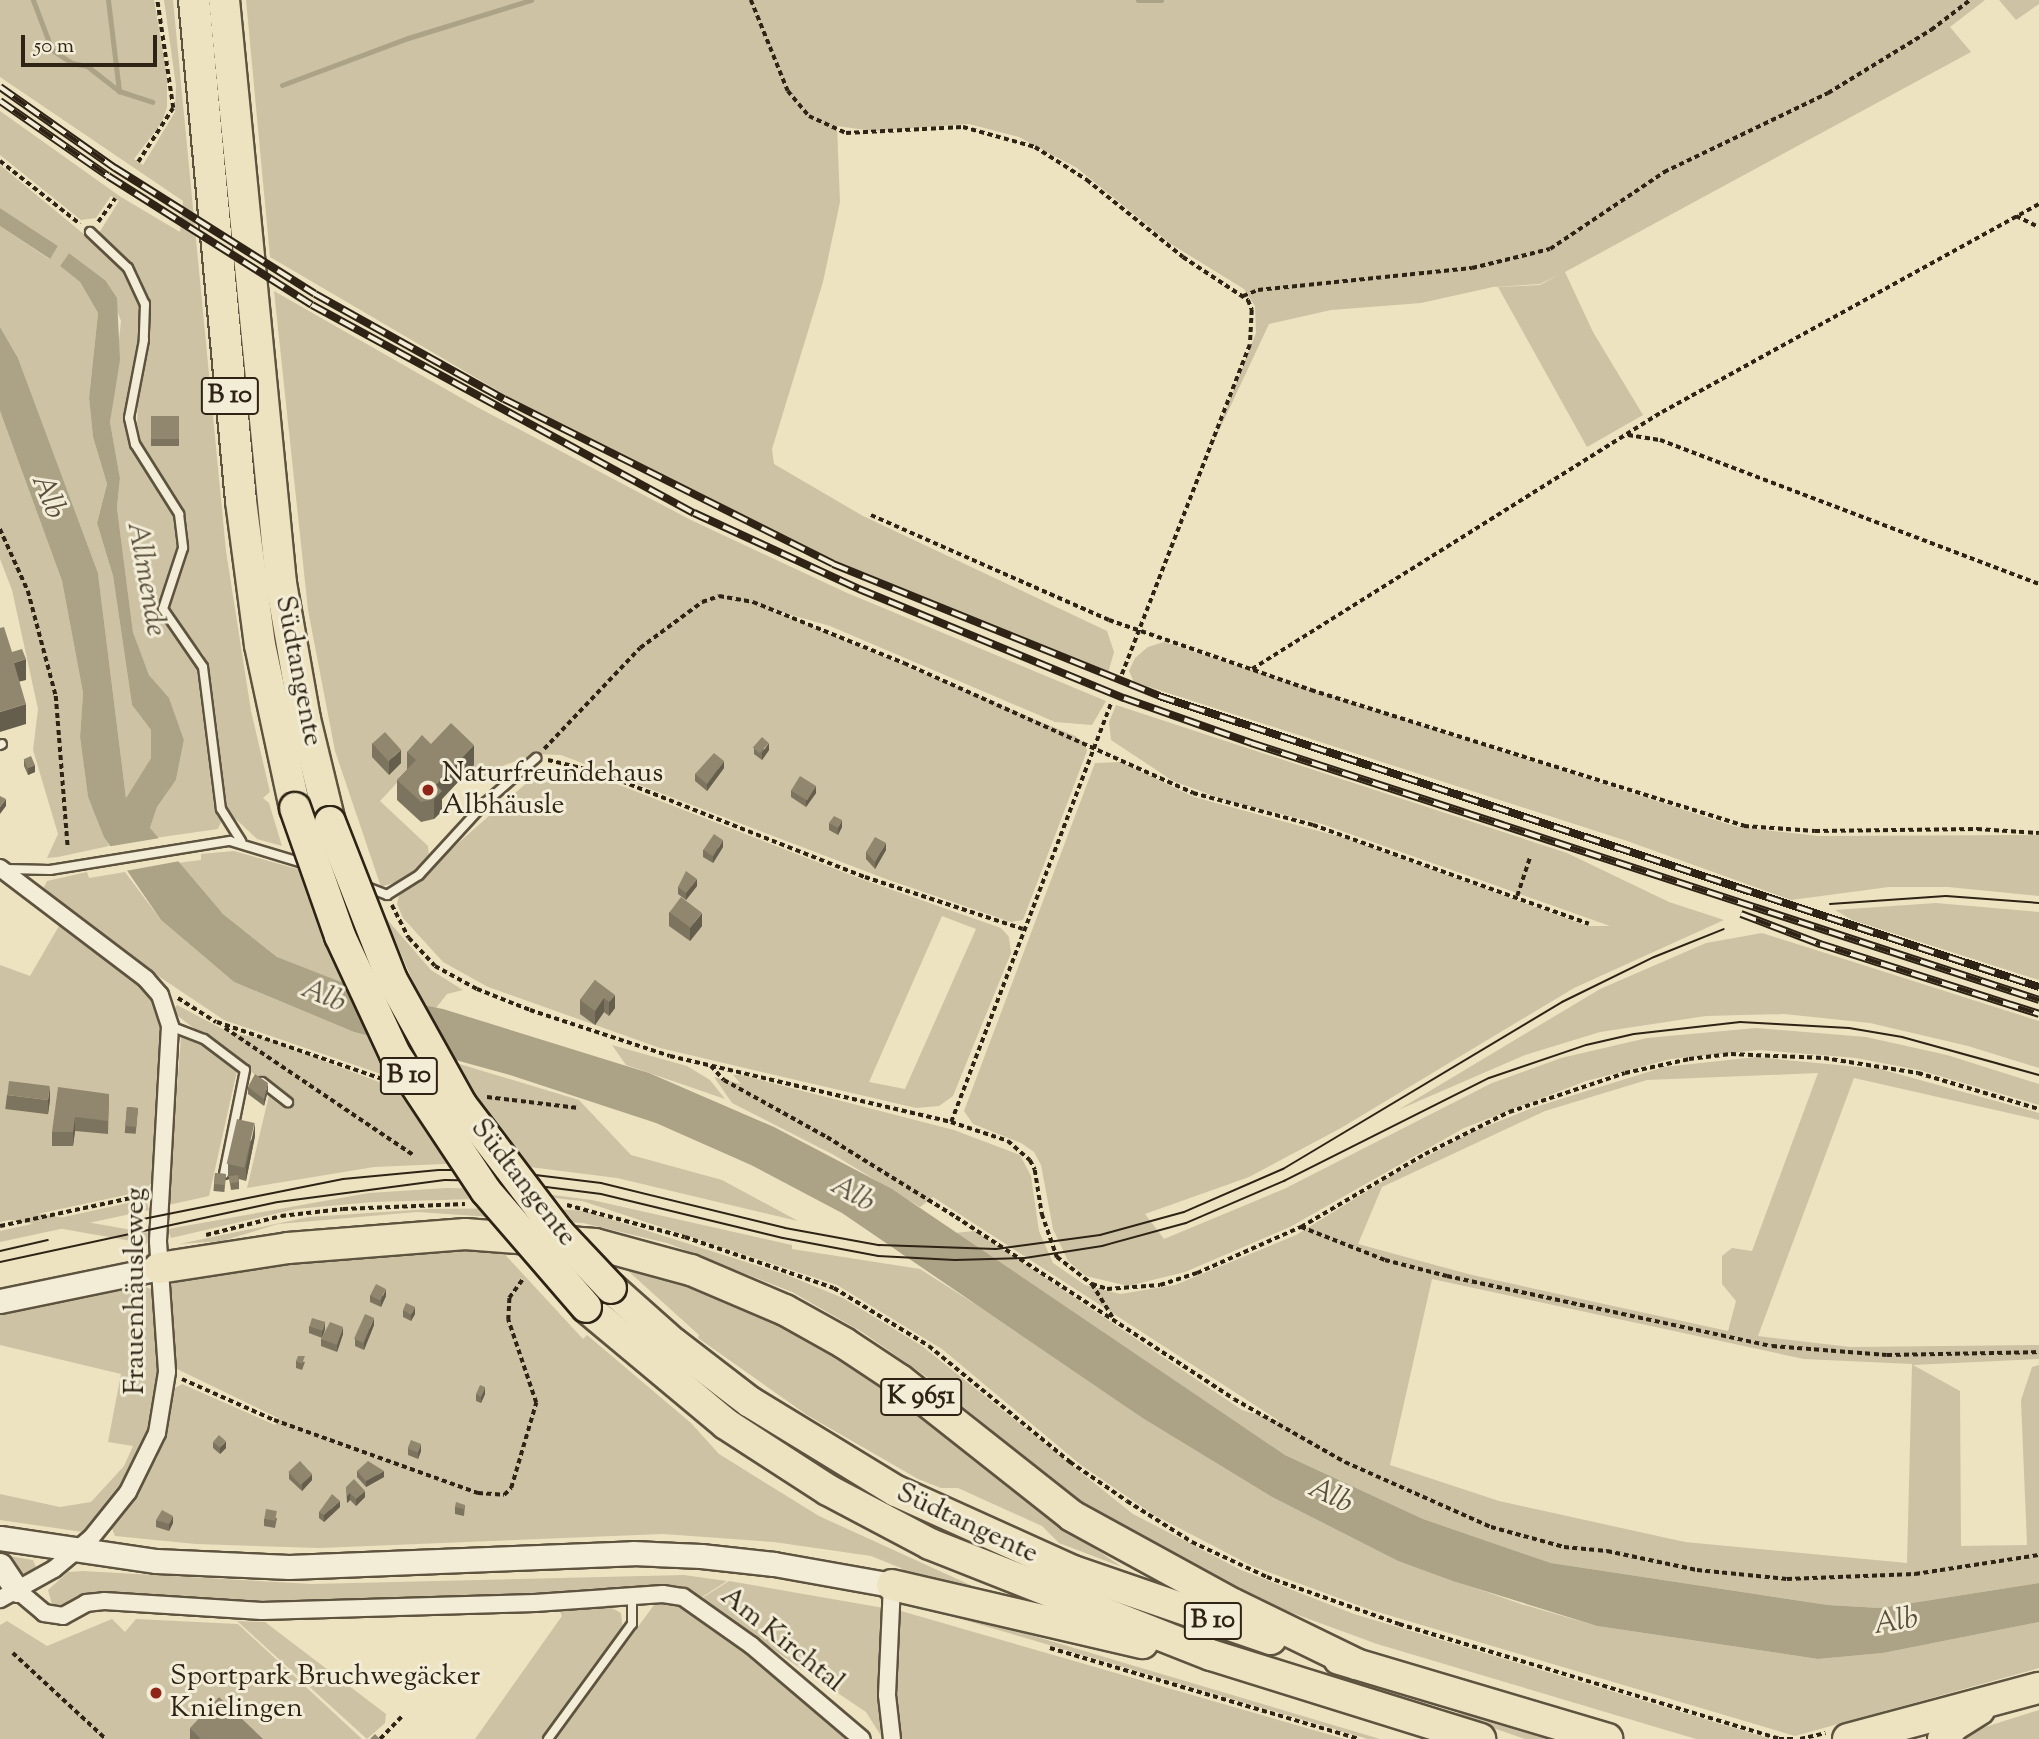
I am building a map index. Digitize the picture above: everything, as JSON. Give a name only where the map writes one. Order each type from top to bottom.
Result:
[{"type":"highway","name":"Südtangente","points":[[194,0],[241,500],[262,656],[295,808],[340,936],[395,1054],[486,1191],[586,1307],[726,1424],[880,1519],[967,1561],[1211,1656],[1480,1739]]},
{"type":"highway","name":"Südtangente","points":[[224,0],[281,583],[305,719],[330,822],[392,980],[461,1104],[558,1232],[611,1288],[673,1343],[750,1402],[895,1491],[1125,1591],[1606,1739]]},
{"type":"highway","name":"K 9651","points":[[159,1268],[288,1248],[465,1234],[595,1244],[691,1270],[785,1310],[844,1343],[900,1380],[1072,1516],[1189,1581],[1356,1664]]},
{"type":"highway","points":[[892,1586],[1005,1609],[1082,1633],[1211,1656]]},
{"type":"highway","points":[[1848,1739],[2030,1690]]},
{"type":"highway","points":[[1942,1739],[1953,1726],[1981,1709],[2030,1690]]},
{"type":"main road","name":"K 9651","points":[[0,1301],[159,1268]]},
{"type":"main road","points":[[0,1538],[156,1561],[289,1567],[633,1553],[774,1564],[892,1586]]},
{"type":"main road","points":[[0,1565],[8,1595]]},
{"type":"street","name":"Frauenhäusleweg","points":[[1,868],[146,979],[160,995],[170,1026],[160,1191],[159,1268],[167,1372],[157,1433],[144,1467],[115,1511],[77,1551],[8,1595]]},
{"type":"street","name":"Am Kirchtal","points":[[892,1586],[887,1695],[892,1739]]},
{"type":"street","name":"Am Kirchtal","points":[[632,1597],[663,1594],[684,1597],[709,1611],[862,1739]]},
{"type":"street","points":[[8,1595],[44,1613],[63,1616],[86,1603],[104,1601],[262,1611],[632,1597]]},
{"type":"lane","points":[[90,232],[128,268],[145,304],[144,340],[129,418],[135,444],[179,514],[183,548],[163,609],[203,667],[221,809],[241,841]]},
{"type":"lane","points":[[344,878],[387,895],[419,875],[486,802],[536,758]]},
{"type":"lane","points":[[1,868],[50,870],[241,841],[333,874]]},
{"type":"lane","points":[[170,1026],[204,1039],[288,1102]]},
{"type":"lane","points":[[223,1174],[245,1070]]},
{"type":"lane","points":[[548,1739],[632,1625],[632,1597]]},
{"type":"path","points":[[138,162],[173,108],[157,0]]},
{"type":"path","points":[[751,0],[788,91],[809,116],[846,133],[962,127],[1035,147],[1087,180],[1183,257],[1243,296],[1252,310],[1250,345],[1121,677]]},
{"type":"path","points":[[1243,296],[1258,290],[1472,268],[1550,248],[1664,172],[1828,93],[1931,30],[1970,0]]},
{"type":"path","points":[[0,160],[90,232],[115,198]]},
{"type":"path","points":[[1252,669],[1626,435],[2015,215],[2039,204]]},
{"type":"path","points":[[2015,215],[2039,227]]},
{"type":"path","points":[[1626,435],[1660,440],[2039,584]]},
{"type":"path","points":[[871,515],[1139,630],[1252,669],[1744,826],[1815,831],[1977,829],[2039,833]]},
{"type":"path","points":[[0,529],[28,591],[56,696],[68,848]]},
{"type":"path","points":[[536,758],[640,648],[702,601],[719,596],[754,602],[1095,745],[1193,793],[1313,825],[1589,924]]},
{"type":"path","points":[[951,1122],[1111,703]]},
{"type":"path","points":[[536,758],[598,772],[865,877],[1023,929]]},
{"type":"path","points":[[1517,897],[1530,857]]},
{"type":"path","points":[[387,895],[409,938],[452,976],[619,1040],[951,1122],[1008,1141],[1030,1160],[1042,1214],[1057,1257],[1092,1284],[1113,1318]]},
{"type":"path","points":[[146,979],[217,1022],[415,1156]]},
{"type":"path","points":[[217,1022],[388,1080]]},
{"type":"path","points":[[1092,1284],[1130,1289],[1160,1284],[1301,1227],[1425,1154],[1509,1112],[1625,1073],[1689,1059],[1731,1054],[1825,1058],[1919,1073],[2039,1109]]},
{"type":"path","points":[[710,1064],[724,1080],[827,1137],[1113,1318],[1234,1399],[1345,1462],[1532,1540],[1697,1570],[1787,1579],[1915,1574],[2039,1555]]},
{"type":"path","points":[[481,1096],[578,1108]]},
{"type":"path","points":[[0,1226],[160,1191]]},
{"type":"path","points":[[1301,1227],[1334,1242],[1447,1276],[1772,1346],[1886,1355],[2039,1352]]},
{"type":"path","points":[[167,1372],[274,1420],[478,1493],[504,1495],[511,1488],[536,1402],[508,1320],[509,1298],[523,1279]]},
{"type":"path","points":[[1038,1644],[1359,1739]]},
{"type":"path","points":[[13,1653],[106,1739]]},
{"type":"path","points":[[380,1739],[403,1715]]},
{"type":"path","points":[[1779,1739],[1796,1739]]},
{"type":"shaded area","points":[[0,0],[154,0],[167,76],[167,107],[162,122],[134,159],[143,165],[175,112],[176,86],[164,0],[173,0],[226,551],[251,711],[270,792],[263,798],[269,803],[282,846],[257,839],[226,810],[204,655],[169,615],[168,599],[186,558],[188,537],[174,493],[148,459],[137,433],[138,381],[150,310],[138,273],[99,233],[119,201],[111,196],[96,218],[81,220],[0,155],[0,111],[121,197],[180,232],[183,201],[0,77]]},
{"type":"shaded area","points":[[246,0],[1985,0],[1950,27],[1971,52],[1565,272],[1593,332],[1643,415],[1587,447],[1498,287],[1540,285],[1558,275],[1540,284],[1493,287],[1421,303],[1331,310],[1269,324],[1208,454],[1256,333],[1255,306],[1244,289],[1171,244],[1077,168],[1019,137],[969,124],[873,131],[837,126],[840,202],[823,282],[772,449],[774,464],[863,516],[1107,631],[1114,652],[1108,673],[824,556],[694,495],[548,420],[270,257]]},
{"type":"shaded area","points":[[1999,0],[2039,0],[2039,4],[2016,20]]},
{"type":"shaded area","points":[[0,165],[114,259],[137,291],[141,325],[126,424],[136,455],[173,511],[179,533],[176,556],[158,605],[166,624],[186,644],[200,671],[213,791],[221,822],[218,829],[155,838],[150,828],[157,807],[176,780],[184,740],[169,699],[149,675],[133,632],[117,508],[120,478],[110,422],[121,321],[105,280],[69,253],[60,266],[80,282],[98,313],[89,398],[93,437],[107,484],[97,523],[113,576],[132,705],[151,730],[151,758],[126,798],[98,573],[18,358],[0,327],[0,226],[49,259],[58,246],[0,208]]},
{"type":"shaded area","points":[[274,291],[477,407],[691,520],[845,592],[1106,701],[1092,725],[1055,722],[830,626],[767,608],[1075,736],[1085,744],[1087,751],[1023,920],[1011,922],[886,879],[561,755],[535,754],[497,768],[486,781],[471,768],[474,765],[422,756],[380,801],[428,846],[429,857],[408,878],[381,887],[335,751],[308,610]]},
{"type":"shaded area","points":[[0,411],[62,581],[83,693],[80,737],[88,797],[109,846],[58,857],[47,858],[58,834],[33,750],[38,709],[12,590],[0,559]]},
{"type":"shaded area","points":[[1164,642],[1737,827],[1818,836],[2039,835],[2039,896],[1948,887],[1889,887],[1791,900],[1627,841],[1134,682],[1129,671],[1135,658],[1148,647]]},
{"type":"shaded area","points":[[1116,705],[1567,853],[1669,902],[1724,920],[1574,988],[1341,1128],[1249,1177],[1145,1214],[1164,1239],[1284,1189],[1492,1083],[1561,1058],[1647,1038],[1756,1028],[1866,1037],[1947,1055],[2039,1084],[2039,1105],[1919,1070],[1856,1058],[1759,1050],[1671,1059],[1586,1081],[1464,1128],[1290,1227],[1185,1272],[1128,1286],[1086,1276],[1068,1261],[1053,1229],[1041,1165],[1034,1152],[1021,1143],[973,1124],[964,1111],[1095,763],[1121,762],[1194,797],[1348,839],[1587,926],[1610,926],[1322,824],[1225,800],[1173,781],[1111,740],[1109,722]]},
{"type":"shaded area","points":[[560,767],[604,779],[861,879],[1001,928],[1009,937],[1011,953],[953,1096],[939,1106],[916,1108],[660,1048],[488,987],[443,962],[403,918],[397,904],[399,895],[531,779]],"holes":[[[942,916],[976,929],[905,1089],[869,1082]]]},
{"type":"shaded area","points":[[234,851],[304,871],[340,976],[418,993],[385,917],[431,970],[463,990],[447,994],[436,1008],[330,981],[277,957],[223,914],[177,863],[201,860],[201,854]]},
{"type":"shaded area","points":[[87,872],[89,878],[125,872],[161,920],[234,982],[354,1032],[579,1100],[631,1155],[722,1180],[798,1221],[617,1178],[490,1162],[374,1167],[247,1188],[271,1087],[178,1016],[174,1009],[177,1005],[230,1033],[266,1039],[387,1085],[381,1074],[224,1020],[85,927],[42,891],[47,881]]},
{"type":"shaded area","points":[[1936,903],[2039,912],[2039,980],[1852,920],[1835,910]]},
{"type":"shaded area","points":[[59,926],[144,988],[155,1001],[162,1047],[155,1179],[144,1191],[0,1222],[0,965],[30,976]]},
{"type":"shaded area","points":[[1762,933],[2039,1021],[2039,1068],[1968,1046],[1870,1023],[1784,1014],[1706,1016],[1600,1032],[1525,1055],[1398,1110],[1600,989],[1706,943]]},
{"type":"shaded area","points":[[181,1037],[198,1042],[237,1071],[209,1196],[168,1205]]},
{"type":"shaded area","points":[[612,1045],[687,1066],[710,1080],[725,1099],[626,1065]]},
{"type":"shaded area","points":[[1756,1057],[1880,1069],[2039,1113],[2039,1120],[1854,1078],[1758,1336],[1850,1347],[2039,1345],[2039,1359],[1913,1365],[1960,1391],[1961,1546],[2027,1545],[2021,1400],[2032,1367],[2039,1365],[2039,1583],[1880,1608],[1828,1605],[1551,1563],[1423,1519],[1285,1455],[954,1233],[975,1231],[1242,1410],[1281,1422],[933,1197],[920,1207],[834,1155],[732,1103],[714,1077],[741,1084],[733,1075],[741,1075],[954,1130],[1020,1155],[1031,1176],[1039,1231],[1053,1263],[1085,1285],[1120,1294],[1175,1285],[1296,1235],[1398,1172],[1472,1132],[1532,1108],[1664,1067]],"holes":[[[1818,1073],[1752,1251],[1732,1248],[1722,1256],[1722,1284],[1736,1301],[1728,1331],[1472,1275],[1358,1244],[1382,1187],[1545,1111],[1647,1080]],[[1432,1279],[1804,1359],[1912,1364],[1907,1563],[1685,1542],[1499,1501],[1390,1465]]]},
{"type":"shaded area","points":[[446,1188],[506,1189],[592,1200],[792,1245],[792,1249],[920,1269],[1038,1344],[1144,1419],[1272,1497],[1398,1561],[1521,1604],[1597,1626],[1818,1659],[1883,1653],[2039,1622],[2039,1668],[1795,1736],[1371,1610],[1252,1566],[1154,1515],[1081,1465],[942,1349],[837,1285],[582,1201],[544,1197],[373,1202],[296,1209],[171,1238],[168,1229],[369,1193]]},
{"type":"shaded area","points":[[137,1201],[147,1203],[149,1210],[0,1242],[0,1231]]},
{"type":"shaded area","points":[[0,1207],[149,1233],[147,1244],[0,1218]]},
{"type":"shaded area","points":[[543,1208],[585,1211],[787,1275],[843,1298],[922,1346],[1133,1514],[1241,1570],[1354,1614],[1771,1739],[1696,1739],[1377,1644],[1246,1596],[1087,1509],[931,1380],[862,1332],[792,1292],[667,1243],[583,1223],[417,1212],[278,1224],[222,1241],[179,1244],[309,1217],[429,1209]]},
{"type":"shaded area","points":[[498,1247],[583,1339],[587,1335],[691,1423],[719,1454],[819,1516],[1001,1599],[909,1578],[901,1568],[871,1556],[774,1542],[663,1534],[319,1548],[196,1544],[115,1536],[111,1526],[157,1458],[172,1390],[182,1384],[275,1425],[278,1418],[177,1369],[169,1295],[173,1278],[295,1253]]},
{"type":"shaded area","points":[[616,1260],[741,1302],[865,1369],[1059,1524],[1122,1567],[1059,1543],[1042,1526],[958,1488],[941,1488],[918,1479],[807,1415],[698,1338],[699,1335]]},
{"type":"shaded area","points":[[135,1283],[151,1289],[153,1296],[160,1386],[145,1447],[126,1481],[83,1532],[0,1520],[0,1494],[60,1507],[91,1502],[124,1466],[133,1446],[108,1442],[121,1374],[0,1345],[0,1311]]},
{"type":"shaded area","points":[[649,1344],[788,1443],[874,1493],[1196,1628],[1336,1678],[1054,1586],[858,1494],[735,1416]]},
{"type":"shaded area","points":[[9,1556],[33,1560],[36,1567],[18,1578]]},
{"type":"shaded area","points":[[68,1572],[311,1584],[684,1575],[727,1581],[699,1599],[492,1597],[305,1604],[80,1598],[53,1608],[48,1590]]},
{"type":"shaded area","points":[[729,1581],[901,1611],[1345,1739],[883,1739],[866,1712],[699,1600]]},
{"type":"shaded area","points":[[657,1601],[686,1604],[851,1739],[555,1739]]},
{"type":"shaded area","points":[[910,1604],[1017,1631],[1380,1739],[1368,1739]]},
{"type":"shaded area","points":[[610,1607],[621,1613],[623,1630],[541,1739],[475,1739],[562,1616],[559,1609]]},
{"type":"shaded area","name":"Sportpark Bruchwegäcker Knielingen","points":[[112,1619],[125,1632],[136,1619],[238,1624],[362,1739],[0,1739],[0,1625],[7,1621],[47,1646]]},
{"type":"shaded area","points":[[237,1621],[265,1622],[386,1714],[385,1723],[367,1739]]},
{"type":"shaded area","points":[[2039,1710],[2039,1739],[1964,1739],[1982,1728]]},
{"type":"shaded area","points":[[1444,1711],[1488,1718],[1559,1739],[1525,1739]]},
{"type":"water","points":[[0,208],[58,246],[50,259],[0,226]]},
{"type":"water","name":"Alb","points":[[69,253],[105,280],[117,298],[120,360],[110,422],[120,478],[117,508],[133,632],[149,675],[169,698],[184,740],[176,780],[157,807],[150,828],[223,914],[277,957],[374,995],[443,1009],[649,1073],[774,1127],[892,1189],[1285,1455],[1423,1519],[1551,1563],[1828,1605],[1880,1608],[2039,1583],[2039,1622],[1883,1653],[1818,1659],[1597,1626],[1453,1581],[1398,1561],[1272,1497],[1144,1419],[842,1213],[751,1165],[656,1123],[510,1075],[354,1032],[234,982],[161,920],[104,837],[88,797],[80,737],[83,693],[62,581],[0,411],[0,327],[18,358],[98,573],[126,798],[151,758],[151,730],[132,705],[113,576],[97,523],[107,484],[93,437],[89,398],[98,313],[80,282],[60,266]]},
{"type":"pier","points":[[160,838],[180,861],[120,872],[106,847]]},
{"type":"building","points":[[151,416],[179,416],[179,439],[151,439]]},
{"type":"building","points":[[4,627],[12,652],[22,649],[26,659],[14,663],[26,704],[0,712],[0,628]]},
{"type":"building","points":[[451,723],[474,745],[436,785],[442,791],[434,799],[421,802],[397,780],[416,760],[407,752],[422,735],[431,744]]},
{"type":"building","points":[[385,732],[401,750],[388,761],[372,743]]},
{"type":"building","points":[[762,737],[769,743],[760,753],[753,748]]},
{"type":"building","points":[[714,753],[724,761],[707,784],[695,774]]},
{"type":"building","points":[[31,756],[35,765],[28,768],[24,759]]},
{"type":"building","points":[[800,776],[816,786],[807,800],[791,790]]},
{"type":"building","points":[[0,796],[6,799],[0,807]]},
{"type":"building","points":[[834,816],[842,820],[838,828],[829,823]]},
{"type":"building","points":[[714,834],[723,840],[712,856],[703,850]]},
{"type":"building","points":[[875,837],[886,843],[875,862],[866,852]]},
{"type":"building","points":[[686,871],[697,879],[686,893],[678,887]]},
{"type":"building","points":[[681,897],[702,913],[690,928],[670,912]]},
{"type":"building","points":[[595,980],[615,995],[609,1002],[604,998],[595,1011],[580,1000]]},
{"type":"building","points":[[255,1074],[268,1083],[264,1099],[248,1087]]},
{"type":"building","points":[[9,1081],[50,1086],[48,1100],[7,1095]]},
{"type":"building","points":[[58,1087],[109,1094],[108,1121],[75,1117],[73,1132],[52,1132]]},
{"type":"building","points":[[127,1107],[138,1108],[136,1127],[125,1126]]},
{"type":"building","points":[[237,1119],[255,1123],[244,1168],[227,1164]]},
{"type":"building","points":[[215,1173],[226,1174],[225,1185],[214,1184]]},
{"type":"building","points":[[238,1175],[239,1182],[230,1183],[229,1176]]},
{"type":"building","points":[[376,1284],[386,1289],[380,1301],[370,1296]]},
{"type":"building","points":[[406,1303],[415,1307],[411,1315],[403,1310]]},
{"type":"building","points":[[365,1314],[374,1318],[363,1343],[354,1339]]},
{"type":"building","points":[[312,1318],[325,1322],[323,1331],[309,1327]]},
{"type":"building","points":[[330,1322],[343,1327],[337,1345],[321,1339]]},
{"type":"building","points":[[298,1356],[305,1356],[302,1364],[296,1361]]},
{"type":"building","points":[[480,1385],[485,1387],[481,1397],[476,1394]]},
{"type":"building","points":[[219,1435],[226,1441],[220,1448],[213,1442]]},
{"type":"building","points":[[411,1440],[421,1444],[418,1452],[408,1448]]},
{"type":"building","points":[[300,1461],[312,1474],[301,1485],[288,1472]]},
{"type":"building","points":[[368,1461],[384,1471],[366,1481],[357,1471]]},
{"type":"building","points":[[354,1479],[365,1491],[356,1499],[350,1493],[347,1496],[346,1487]]},
{"type":"building","points":[[332,1494],[340,1501],[324,1515],[319,1512]]},
{"type":"building","points":[[456,1502],[465,1505],[464,1509],[455,1507]]},
{"type":"building","points":[[266,1509],[277,1511],[275,1521],[264,1519]]},
{"type":"building","points":[[162,1510],[173,1516],[169,1524],[156,1520]]},
{"type":"building","points":[[219,1697],[263,1739],[201,1739],[190,1728]]},
{"type":"waterway","name":"Allmende","points":[[33,0],[52,50],[72,63],[87,66],[119,91]]},
{"type":"waterway","name":"Allmende","points":[[108,0],[119,91],[152,102]]},
{"type":"waterway","points":[[282,85],[408,38],[531,0]]},
{"type":"waterway","points":[[1138,0],[1161,0]]},
{"type":"tram line","points":[[1830,904],[1946,896],[2039,903]]},
{"type":"tram line","points":[[143,1219],[343,1179],[439,1170],[494,1170],[601,1183],[785,1228],[879,1245],[996,1249],[1100,1235],[1184,1212],[1283,1169],[1562,1002],[1654,957],[1724,929]]},
{"type":"tram line","points":[[0,1262],[278,1202],[445,1180],[499,1181],[601,1194],[783,1238],[878,1256],[955,1260],[1025,1258],[1102,1246],[1186,1223],[1284,1181],[1489,1078],[1586,1045],[1634,1034],[1740,1022],[1849,1028],[1902,1037],[2039,1075]]},
{"type":"tram line","points":[[0,1251],[48,1240]]},
{"type":"railway","points":[[0,87],[115,168],[315,294],[504,399],[833,564],[1159,696],[2039,987]]},
{"type":"railway","points":[[0,101],[108,176],[312,305],[694,513],[859,589],[1124,698],[1251,743],[2039,1000]]},
{"type":"railway","points":[[1741,914],[1820,944],[2039,1014]]},
{"type":"place","name":"Naturfreundehaus Albhäusle","points":[[428,790]]},
{"type":"place","name":"Sportpark Bruchwegäcker Knielingen","points":[[156,1693]]}]
